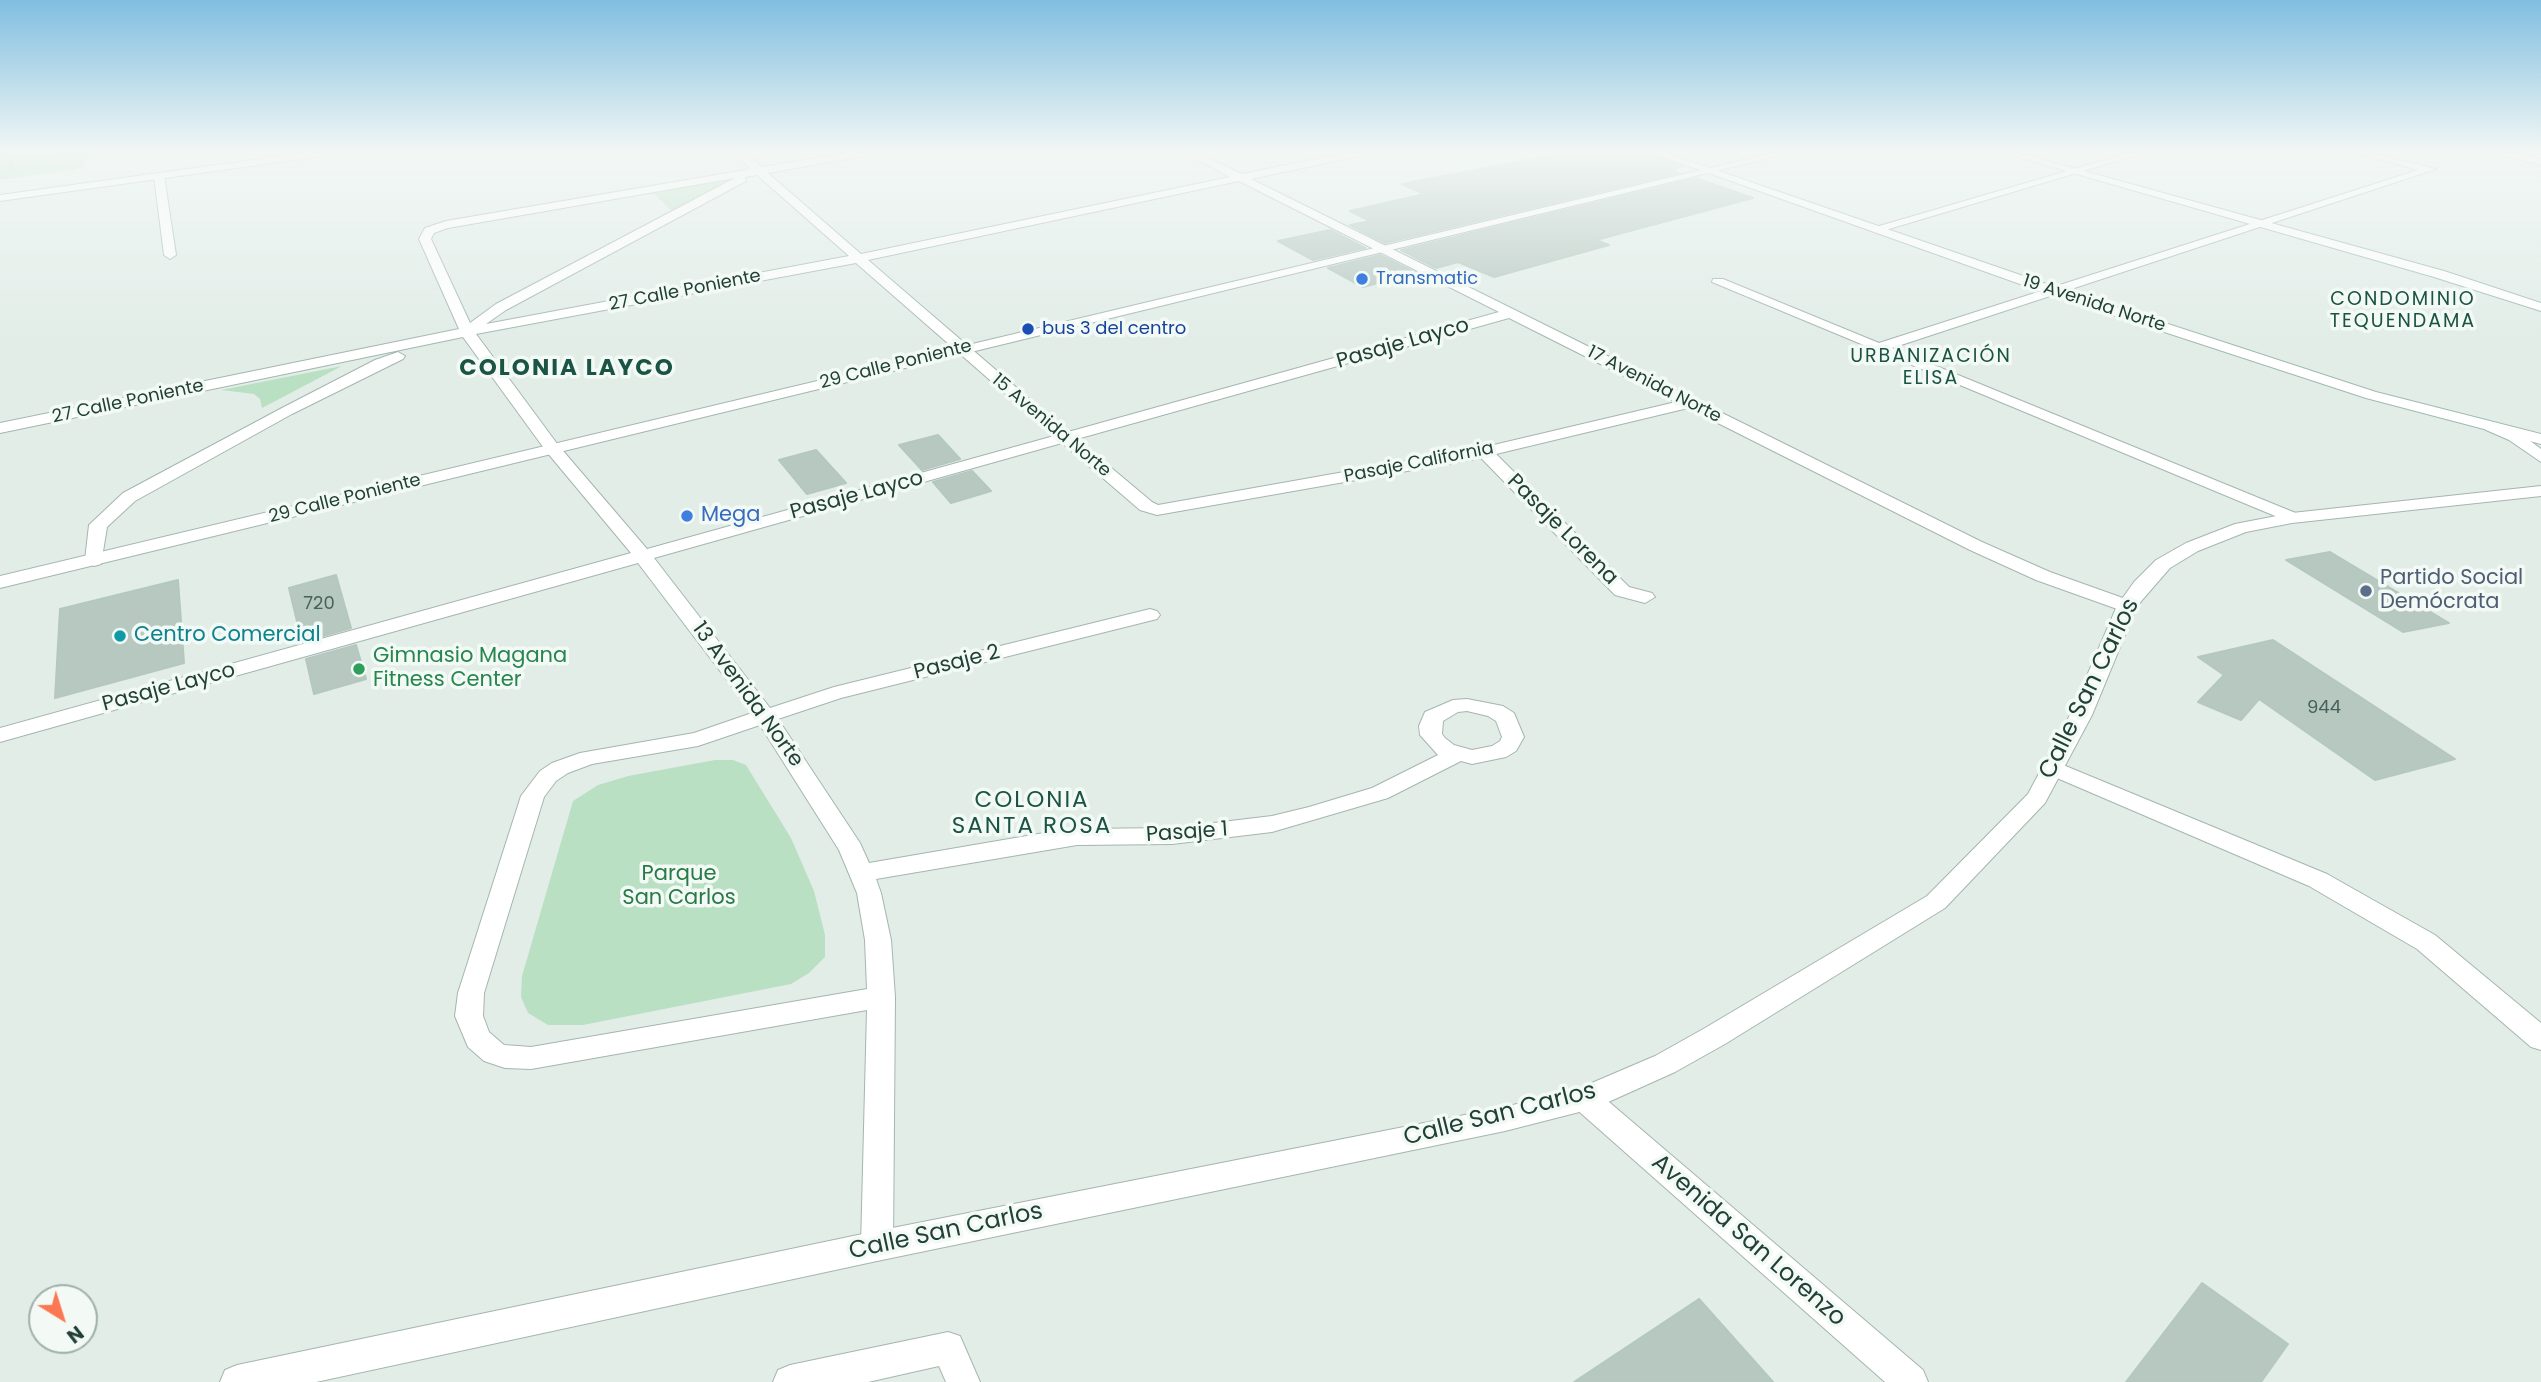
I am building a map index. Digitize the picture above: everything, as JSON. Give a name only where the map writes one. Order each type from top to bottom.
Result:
[{"type":"street","points":[[164,215],[170,255]]},
{"type":"street","name":"13 Avenida Norte","points":[[500,215],[446,225],[429,231],[425,239],[467,332],[552,449],[643,556],[765,716],[818,795],[851,849],[862,873],[876,927],[881,996],[877,1246]]},
{"type":"street","points":[[94,560],[98,525],[129,497],[380,363],[467,332],[501,307],[674,215]]},
{"type":"street","name":"15 Avenida Norte","points":[[812,215],[962,350],[1146,506]]},
{"type":"street","name":"27 Calle Poniente","points":[[0,428],[467,332],[860,258],[1067,215]]},
{"type":"street","name":"17 Avenida Norte","points":[[1316,215],[2007,561],[2127,606]]},
{"type":"street","name":"29 Calle Poniente","points":[[0,582],[1520,215]]},
{"type":"street","name":"19 Avenida Norte","points":[[1836,215],[2053,291],[2371,395],[2541,439]]},
{"type":"street","points":[[1875,229],[1921,215]]},
{"type":"street","points":[[2231,215],[2450,277],[2541,307]]},
{"type":"street","points":[[1878,348],[2287,215]]},
{"type":"street","points":[[1718,282],[2292,518]]},
{"type":"street","name":"Pasaje Layco","points":[[0,735],[1511,313]]},
{"type":"street","name":"Pasaje California","points":[[1146,506],[1157,510],[1171,509],[1485,452],[1690,402]]},
{"type":"street","points":[[2490,426],[2515,437],[2541,457]]},
{"type":"street","name":"Pasaje Lorena","points":[[1485,452],[1622,591],[1646,597]]},
{"type":"street","points":[[2517,494],[2541,476]]},
{"type":"street","name":"Calle San Carlos","points":[[237,1382],[877,1246],[1505,1119],[1585,1099],[1665,1064],[1936,902],[2037,798],[2051,767],[2081,715],[2127,606],[2141,586],[2163,564],[2192,547],[2241,528],[2292,518],[2541,491]]},
{"type":"street","name":"Pasaje 2","points":[[881,996],[531,1058],[494,1054],[472,1028],[469,1016],[471,993],[533,796],[540,785],[560,768],[587,758],[698,739],[834,693],[1150,615]]},
{"type":"street","name":"Pasaje 1","points":[[862,873],[1077,837],[1172,836],[1272,824],[1380,793],[1458,754]]},
{"type":"street","points":[[2051,767],[2318,880],[2426,942],[2541,1039]]},
{"type":"street","name":"Avenida San Lorenzo","points":[[1585,1099],[1910,1382]]},
{"type":"street","points":[[790,1382],[948,1348],[963,1382]]},
{"type":"green space","points":[[342,366],[262,408],[260,399],[254,394],[221,390]]},
{"type":"green space","name":"Parque San Carlos","points":[[715,760],[733,760],[746,765],[791,838],[814,891],[825,935],[825,957],[809,973],[791,984],[583,1025],[548,1025],[528,1013],[521,997],[522,976],[573,801],[598,785],[628,776]]},
{"type":"building","points":[[1359,215],[1501,215],[1385,243],[1350,225],[1370,221]]},
{"type":"building","points":[[1542,215],[1688,215],[1596,240],[1609,245],[1494,277],[1458,262],[1436,268],[1401,250]]},
{"type":"building","points":[[1330,230],[1365,248],[1313,260],[1278,241]]},
{"type":"building","points":[[1380,255],[1416,273],[1363,287],[1328,268]]},
{"type":"building","points":[[938,435],[960,459],[922,470],[899,445]]},
{"type":"building","points":[[816,450],[846,483],[807,494],[779,460]]},
{"type":"building","points":[[972,471],[991,491],[951,503],[933,482]]},
{"type":"building","name":"Partido Social Demócrata","points":[[2330,552],[2449,623],[2403,632],[2286,560]]},
{"type":"building","points":[[336,575],[351,628],[302,642],[289,588]]},
{"type":"building","name":"Centro Comercial","points":[[178,580],[184,663],[55,698],[60,609]]},
{"type":"building","points":[[2273,640],[2455,759],[2375,780],[2259,699],[2241,720],[2198,702],[2224,675],[2198,657]]},
{"type":"building","points":[[356,645],[366,679],[314,694],[306,659]]},
{"type":"building","points":[[2202,1283],[2288,1344],[2261,1382],[2126,1382]]},
{"type":"building","points":[[1699,1299],[1773,1382],[1574,1382]]},
{"type":"place","name":"Transmatic","points":[[1362,279]]},
{"type":"place","name":"bus 3 del centro","points":[[1028,329]]},
{"type":"place","name":"Mega","points":[[687,516]]},
{"type":"place","name":"Partido Social Demócrata","points":[[2366,591]]},
{"type":"place","name":"Centro Comercial","points":[[120,636]]},
{"type":"place","name":"Gimnasio Magana Fitness Center","points":[[359,669]]},
{"type":"district","name":"CONDOMINIO TEQUENDAMA","points":[[2403,311]]},
{"type":"district","name":"URBANIZACIÓN ELISA","points":[[1931,368]]},
{"type":"district","name":"COLONIA LAYCO","points":[[567,369]]},
{"type":"district","name":"COLONIA SANTA ROSA","points":[[1032,814]]}]
